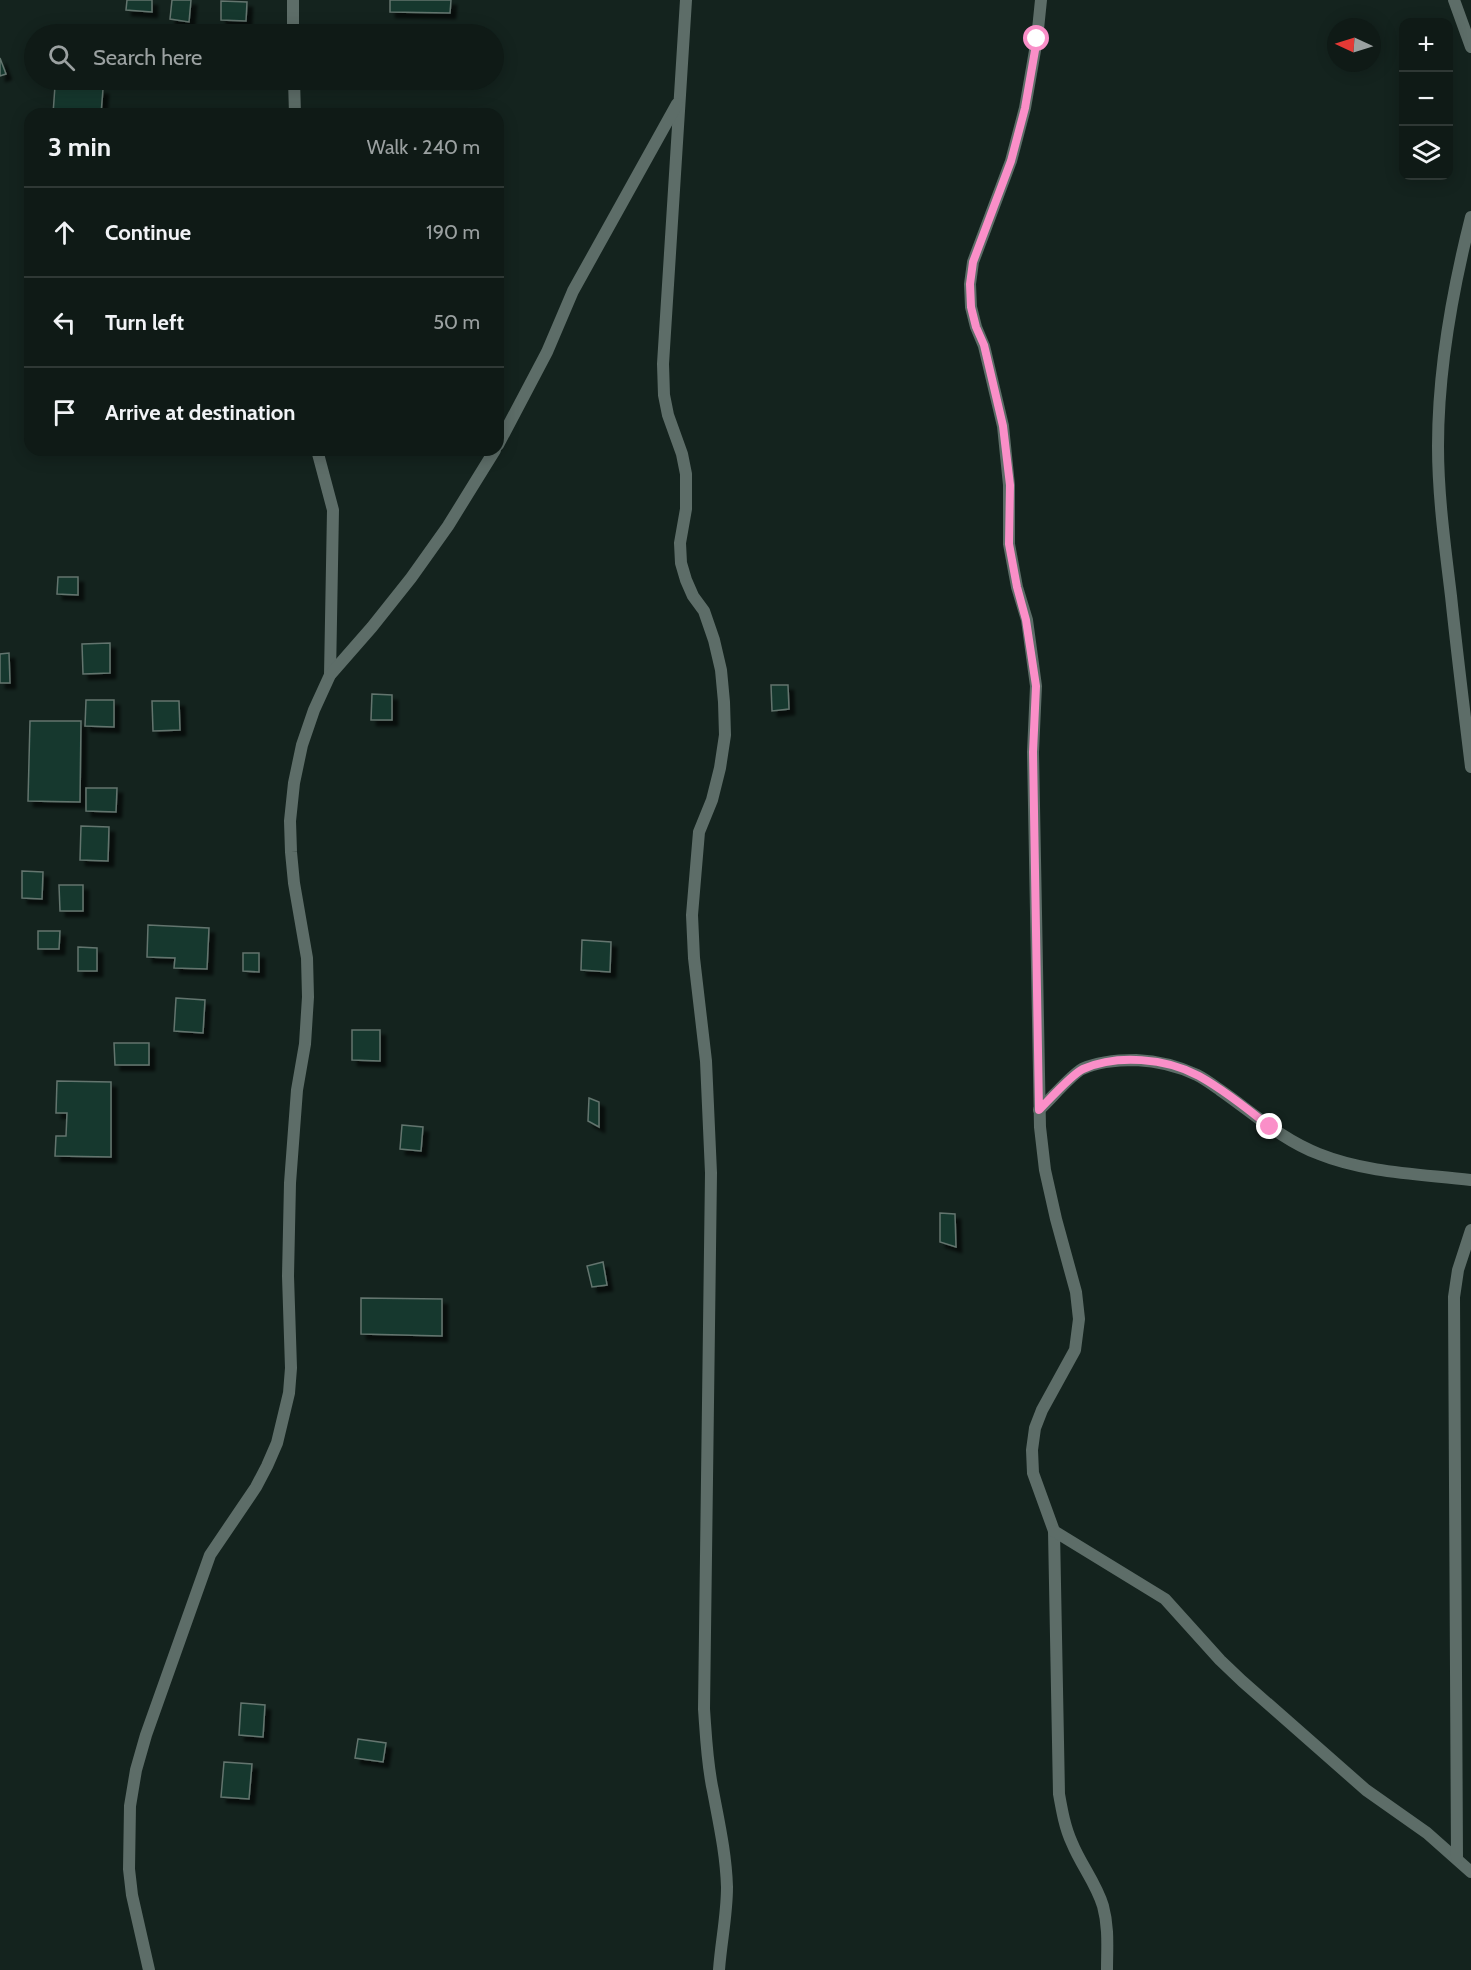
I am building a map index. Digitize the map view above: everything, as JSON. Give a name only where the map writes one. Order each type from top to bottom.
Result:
[{"type":"street","points":[[292,0],[293,24]]},
{"type":"street","points":[[686,0],[663,364],[664,395],[668,415],[686,474],[686,509],[680,543],[681,563],[693,596],[704,610],[714,640],[721,670],[724,702],[725,735],[712,801],[699,832],[692,915],[694,958],[706,1061],[711,1173],[704,1709],[707,1750],[720,1823],[726,1877],[725,1922],[719,1970]]},
{"type":"street","points":[[1041,0],[1025,108],[1011,161],[973,262],[970,284],[971,307],[984,345],[1003,426],[1010,485],[1009,544],[1026,620],[1036,686],[1033,752],[1039,1110],[1046,1170],[1056,1219],[1076,1292],[1079,1319],[1075,1350],[1042,1410],[1035,1428],[1032,1450],[1033,1473],[1054,1531],[1059,1794],[1072,1843],[1102,1903],[1109,1944],[1107,1970]]},
{"type":"street","points":[[1454,0],[1471,47]]},
{"type":"street","points":[[294,90],[295,108]]},
{"type":"street","points":[[504,434],[547,352],[573,291],[679,101]]},
{"type":"street","points":[[1471,217],[1448,320],[1441,377],[1438,446],[1441,515],[1471,767]]},
{"type":"street","points":[[319,456],[333,510],[330,675]]},
{"type":"street","points":[[149,1970],[132,1895],[129,1869],[130,1806],[136,1770],[210,1555],[256,1487],[267,1466],[277,1443],[289,1393],[291,1368],[288,1276],[290,1183],[297,1090],[305,1044],[308,997],[307,958],[291,852],[294,783],[302,746],[314,710],[330,675],[411,578],[448,526],[491,456]]},
{"type":"street","points":[[1039,1110],[1081,1070],[1103,1063],[1127,1060],[1151,1061],[1198,1075],[1293,1142],[1318,1154],[1353,1165],[1471,1180]]},
{"type":"street","points":[[1457,1858],[1454,1297],[1458,1270],[1471,1230]]},
{"type":"street","points":[[1054,1531],[1165,1599],[1242,1681],[1366,1790],[1427,1833],[1471,1872]]},
{"type":"building","points":[[127,0],[152,0],[152,12],[126,10]]},
{"type":"building","points":[[172,0],[191,0],[189,22],[170,19]]},
{"type":"building","points":[[390,0],[451,0],[450,13],[390,12]]},
{"type":"building","points":[[221,1],[247,2],[246,21],[221,20]]},
{"type":"building","points":[[0,58],[6,74],[0,76]]},
{"type":"building","points":[[55,90],[103,90],[101,108],[53,108]]},
{"type":"building","points":[[58,577],[78,577],[78,595],[57,594]]},
{"type":"building","points":[[110,643],[110,673],[83,674],[82,644]]},
{"type":"building","points":[[9,653],[10,683],[0,683],[0,654]]},
{"type":"building","points":[[771,685],[788,685],[789,709],[772,711]]},
{"type":"building","points":[[372,694],[392,695],[392,720],[371,720]]},
{"type":"building","points":[[86,700],[114,700],[114,727],[85,726]]},
{"type":"building","points":[[152,701],[179,701],[180,730],[153,731]]},
{"type":"building","points":[[30,721],[81,721],[80,802],[28,801]]},
{"type":"building","points":[[86,788],[117,788],[116,812],[86,811]]},
{"type":"building","points":[[81,826],[109,827],[108,861],[80,860]]},
{"type":"building","points":[[22,871],[43,872],[42,899],[22,898]]},
{"type":"building","points":[[59,885],[83,885],[83,911],[60,911]]},
{"type":"building","points":[[148,925],[209,928],[207,969],[174,968],[175,958],[147,957]]},
{"type":"building","points":[[38,931],[60,931],[59,949],[38,949]]},
{"type":"building","points":[[582,940],[611,942],[610,972],[581,970]]},
{"type":"building","points":[[78,947],[97,948],[97,971],[78,971]]},
{"type":"building","points":[[243,953],[259,953],[259,972],[243,971]]},
{"type":"building","points":[[176,998],[205,1000],[203,1033],[174,1031]]},
{"type":"building","points":[[352,1030],[380,1030],[380,1061],[352,1060]]},
{"type":"building","points":[[114,1043],[149,1043],[149,1065],[115,1065]]},
{"type":"building","points":[[57,1081],[111,1082],[111,1157],[55,1156],[56,1136],[66,1136],[67,1113],[56,1113]]},
{"type":"building","points":[[589,1098],[599,1102],[599,1127],[588,1121]]},
{"type":"building","points":[[402,1125],[423,1127],[421,1151],[400,1149]]},
{"type":"building","points":[[940,1213],[955,1214],[956,1247],[940,1242]]},
{"type":"building","points":[[603,1262],[607,1285],[592,1287],[587,1266]]},
{"type":"building","points":[[361,1298],[442,1299],[442,1336],[361,1334]]},
{"type":"building","points":[[241,1703],[265,1705],[263,1737],[239,1735]]},
{"type":"building","points":[[358,1739],[386,1743],[383,1762],[355,1758]]},
{"type":"building","points":[[224,1762],[252,1764],[249,1799],[221,1797]]},
{"type":"route","points":[[1037,39],[1025,108],[1011,161],[973,262],[970,284],[971,307],[984,345],[1003,426],[1010,485],[1009,544],[1033,653],[1036,686],[1033,752],[1039,1110],[1081,1070],[1103,1063],[1127,1060],[1151,1061],[1198,1075],[1249,1109],[1270,1127]]}]
